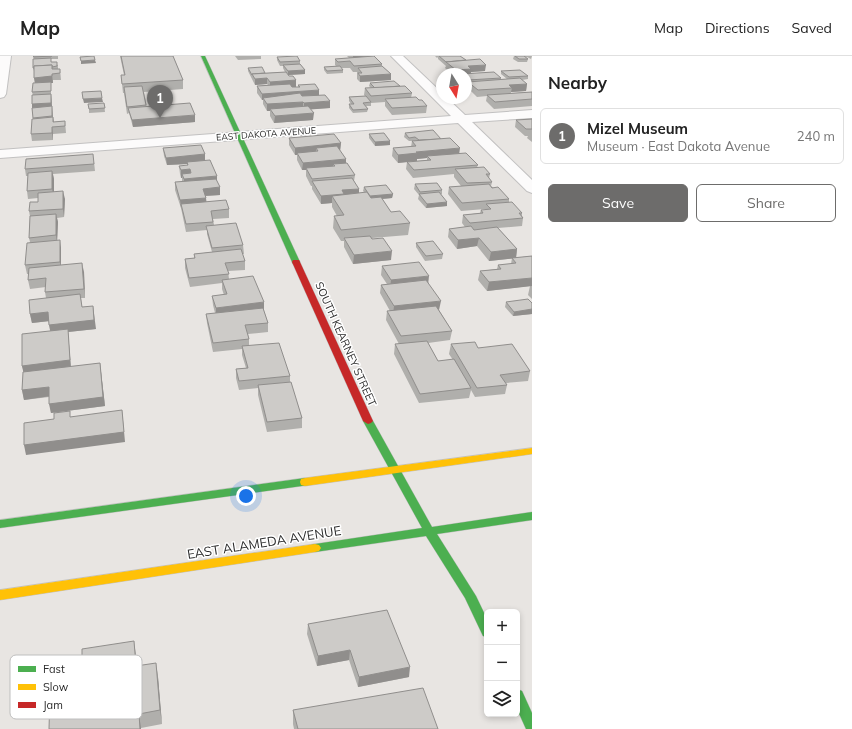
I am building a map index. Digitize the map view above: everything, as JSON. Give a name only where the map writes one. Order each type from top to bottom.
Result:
[{"type":"street","points":[[0,94],[5,56]]},
{"type":"street","name":"SOUTH KEARNEY STREET","points":[[203,56],[367,420],[429,531],[470,596],[484,626]]},
{"type":"street","points":[[397,56],[532,188]]},
{"type":"street","name":"EAST DAKOTA AVENUE","points":[[0,154],[532,114]]},
{"type":"street","points":[[0,524],[532,450]]},
{"type":"street","name":"EAST ALAMEDA AVENUE","points":[[0,595],[532,516]]},
{"type":"street","points":[[520,702],[532,728]]},
{"type":"building","points":[[94,56],[95,60],[81,61],[80,57]]},
{"type":"building","points":[[121,56],[173,56],[183,80],[122,84],[121,75],[125,75]]},
{"type":"building","points":[[297,56],[300,61],[280,62],[277,57]]},
{"type":"building","points":[[374,56],[382,64],[354,66],[350,61],[338,62],[335,59]]},
{"type":"building","points":[[439,56],[460,56],[466,60],[446,62]]},
{"type":"building","points":[[515,56],[524,56],[528,59],[519,59]]},
{"type":"building","points":[[51,58],[51,62],[57,62],[57,66],[34,66],[33,68],[33,59]]},
{"type":"building","points":[[480,59],[486,65],[468,66],[470,68],[454,68],[446,62]]},
{"type":"building","points":[[300,64],[305,70],[288,71],[283,65]]},
{"type":"building","points":[[52,65],[52,69],[60,69],[60,73],[52,74],[52,76],[34,78],[34,66]]},
{"type":"building","points":[[340,66],[343,70],[327,71],[324,67]]},
{"type":"building","points":[[382,66],[391,74],[360,76],[358,73],[362,73],[358,68]]},
{"type":"building","points":[[262,67],[265,73],[252,75],[248,68]]},
{"type":"building","points":[[520,70],[528,76],[509,77],[501,71]]},
{"type":"building","points":[[286,72],[289,76],[293,76],[296,80],[270,82],[267,78],[255,79],[252,74]]},
{"type":"building","points":[[494,72],[501,78],[472,80],[472,73]]},
{"type":"building","points":[[520,78],[527,84],[509,85],[512,88],[478,90],[472,85],[472,82]]},
{"type":"building","points":[[394,81],[400,86],[375,88],[370,83]]},
{"type":"building","points":[[51,82],[51,91],[32,92],[33,83]]},
{"type":"building","points":[[290,84],[292,87],[300,87],[298,85],[315,84],[319,90],[262,94],[257,86]]},
{"type":"building","points":[[142,86],[146,105],[127,107],[124,87]]},
{"type":"building","points":[[405,86],[412,93],[371,96],[365,88]]},
{"type":"building","points":[[101,91],[102,98],[83,99],[82,92]]},
{"type":"building","points":[[532,92],[532,99],[495,102],[487,95]]},
{"type":"building","points":[[300,93],[302,96],[325,95],[330,101],[267,104],[263,98]]},
{"type":"building","points":[[51,94],[51,103],[32,104],[32,95]]},
{"type":"building","points":[[366,96],[371,102],[363,103],[368,109],[353,110],[349,104],[354,104],[349,97]]},
{"type":"building","points":[[416,97],[419,100],[422,100],[427,106],[392,108],[385,99]]},
{"type":"building","points":[[104,103],[105,108],[89,109],[88,104]]},
{"type":"building","points":[[190,103],[195,115],[132,120],[128,108]]},
{"type":"building","points":[[52,106],[52,116],[33,118],[32,108]]},
{"type":"building","points":[[308,106],[314,113],[275,116],[270,109]]},
{"type":"building","points":[[53,117],[53,122],[65,121],[65,126],[52,127],[52,133],[31,134],[32,119]]},
{"type":"building","points":[[532,119],[532,129],[526,129],[516,120]]},
{"type":"building","points":[[433,130],[441,139],[419,140],[415,137],[409,138],[405,133]]},
{"type":"building","points":[[384,133],[390,141],[375,142],[369,134]]},
{"type":"building","points":[[334,134],[341,143],[295,148],[289,138]]},
{"type":"building","points":[[450,138],[460,148],[398,155],[393,148],[416,146],[412,141]]},
{"type":"building","points":[[201,145],[205,154],[166,158],[163,148]]},
{"type":"building","points":[[337,146],[346,159],[303,163],[297,153],[318,151],[316,148]]},
{"type":"building","points":[[466,153],[478,165],[414,170],[407,162],[431,160],[427,156]]},
{"type":"building","points":[[93,154],[94,164],[25,169],[26,159]]},
{"type":"building","points":[[210,160],[217,176],[184,179],[182,174],[191,173],[190,169],[181,170],[179,166],[188,165],[187,162]]},
{"type":"building","points":[[347,163],[355,175],[312,179],[306,168],[335,166],[333,164]]},
{"type":"building","points":[[484,167],[490,174],[486,174],[492,182],[467,183],[455,169]]},
{"type":"building","points":[[52,171],[52,189],[27,191],[28,173]]},
{"type":"building","points":[[352,178],[359,189],[342,190],[344,194],[321,196],[312,181]]},
{"type":"building","points":[[216,179],[220,187],[203,189],[206,198],[180,200],[175,182]]},
{"type":"building","points":[[437,183],[442,190],[420,192],[415,184]]},
{"type":"building","points":[[489,184],[492,188],[498,187],[509,199],[462,203],[449,187]]},
{"type":"building","points":[[386,185],[393,194],[370,196],[364,187]]},
{"type":"building","points":[[63,191],[63,209],[29,211],[30,202],[38,202],[38,193]]},
{"type":"building","points":[[367,192],[371,198],[381,197],[391,212],[400,211],[410,223],[341,230],[334,216],[344,215],[332,196]]},
{"type":"building","points":[[439,192],[447,202],[427,204],[419,194]]},
{"type":"building","points":[[226,200],[229,209],[211,211],[213,222],[186,224],[181,204]]},
{"type":"building","points":[[512,202],[522,213],[519,213],[523,218],[470,223],[463,215],[483,213],[481,210],[491,209],[486,204]]},
{"type":"building","points":[[56,214],[56,235],[29,238],[30,216]]},
{"type":"building","points":[[236,223],[243,245],[212,248],[206,226]]},
{"type":"building","points":[[471,226],[474,230],[497,227],[517,249],[491,252],[479,238],[458,240],[449,229]]},
{"type":"building","points":[[370,236],[372,239],[383,238],[392,251],[354,255],[344,238]]},
{"type":"building","points":[[60,240],[60,262],[25,265],[27,243]]},
{"type":"building","points":[[433,241],[443,254],[426,256],[416,243]]},
{"type":"building","points":[[241,249],[245,261],[225,263],[229,274],[189,278],[185,259],[195,258],[194,254]]},
{"type":"building","points":[[532,256],[532,278],[489,282],[480,271],[501,269],[498,265],[516,263],[512,258]]},
{"type":"building","points":[[419,262],[429,276],[391,280],[382,266]]},
{"type":"building","points":[[82,263],[84,289],[45,292],[46,278],[28,280],[29,268]]},
{"type":"building","points":[[253,276],[264,302],[216,308],[212,296],[227,294],[222,280]]},
{"type":"building","points":[[426,280],[441,301],[394,306],[381,285]]},
{"type":"building","points":[[80,294],[82,307],[93,306],[94,320],[49,325],[48,312],[30,314],[29,300]]},
{"type":"building","points":[[528,299],[532,303],[532,309],[514,312],[506,302]]},
{"type":"building","points":[[436,306],[452,331],[401,336],[387,311]]},
{"type":"building","points":[[263,308],[268,323],[245,325],[249,339],[213,343],[206,314]]},
{"type":"building","points":[[68,329],[70,360],[22,366],[22,334]]},
{"type":"building","points":[[427,341],[438,361],[454,359],[471,388],[420,394],[395,344]]},
{"type":"building","points":[[475,342],[478,348],[512,344],[530,371],[500,375],[507,385],[477,388],[451,344]]},
{"type":"building","points":[[279,343],[290,376],[239,381],[236,369],[248,368],[242,346]]},
{"type":"building","points":[[100,363],[103,397],[49,404],[49,387],[22,390],[23,372]]},
{"type":"building","points":[[291,382],[302,418],[267,422],[258,385]]},
{"type":"building","points":[[122,410],[124,432],[24,445],[24,423],[54,419],[54,413],[70,411],[70,417]]},
{"type":"building","points":[[387,610],[410,667],[359,677],[350,650],[318,656],[308,624]]},
{"type":"building","points":[[134,641],[135,655],[82,655],[82,649]]},
{"type":"building","points":[[156,663],[160,710],[142,713],[142,665]]},
{"type":"building","points":[[423,688],[438,729],[298,729],[293,710]]},
{"type":"building","points":[[49,719],[139,719],[140,729],[49,729]]},
{"type":"traffic: fast","points":[[203,56],[296,262]]},
{"type":"traffic: fast","points":[[368,421],[429,531],[470,596],[484,626]]},
{"type":"traffic: fast","points":[[0,524],[305,482]]},
{"type":"traffic: fast","points":[[315,548],[532,516]]},
{"type":"traffic: fast","points":[[520,701],[532,727]]},
{"type":"traffic: slow","points":[[305,482],[532,451]]},
{"type":"traffic: slow","points":[[0,595],[315,548]]},
{"type":"traffic: jam","points":[[296,262],[368,421]]},
{"type":"place","name":"Mizel Museum","points":[[160,118]]}]
